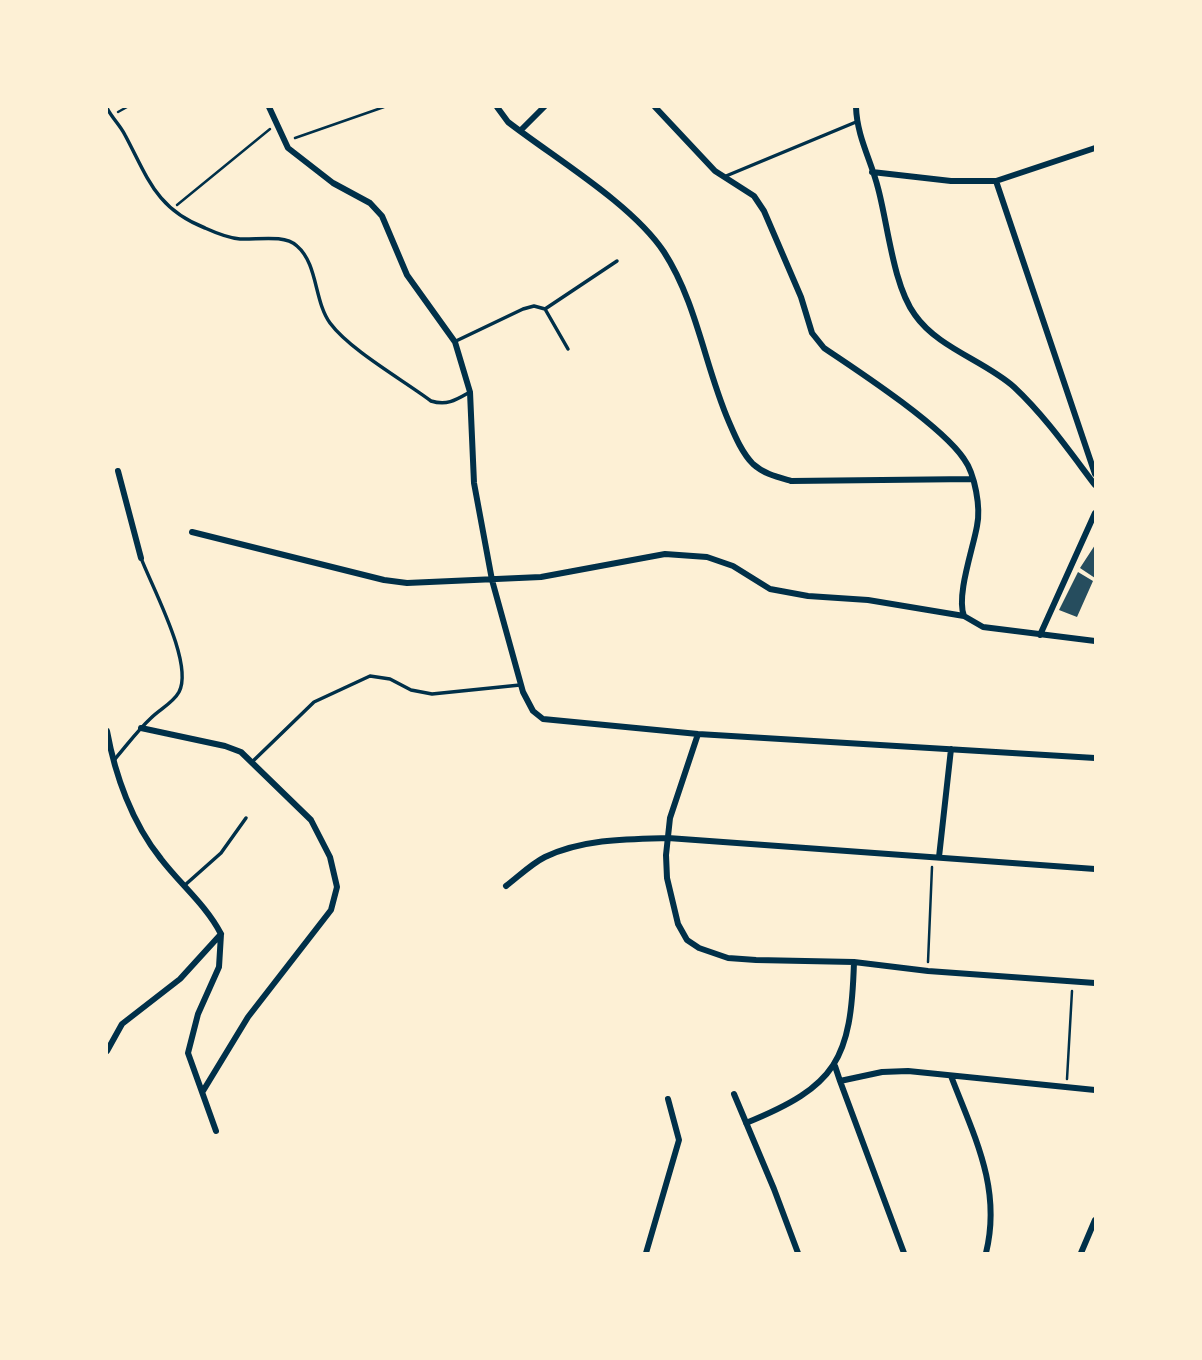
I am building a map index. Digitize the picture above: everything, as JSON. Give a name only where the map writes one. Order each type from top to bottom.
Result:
[{"type":"street","points":[[269,107],[284,142],[324,176],[376,209],[392,234],[407,275],[455,342],[470,392],[474,483],[492,580],[520,685],[533,711],[543,719],[698,734],[1095,758]]},
{"type":"street","points":[[497,107],[520,131],[640,221],[665,253],[685,292],[718,397],[738,442],[752,463],[769,475],[791,481],[973,479]]},
{"type":"street","points":[[520,131],[544,107]]},
{"type":"street","points":[[655,107],[696,153],[724,177],[754,196],[764,211],[801,297],[812,333],[824,348],[946,439],[966,461],[973,479],[979,520],[961,600],[964,616]]},
{"type":"street","points":[[856,107],[856,122],[905,295],[915,315],[928,329],[1013,386],[1049,426],[1095,485]]},
{"type":"street","points":[[872,172],[951,181],[996,181],[1095,148]]},
{"type":"street","points":[[996,181],[1094,469]]},
{"type":"street","points":[[118,471],[141,558]]},
{"type":"street","points":[[1040,635],[1095,513]]},
{"type":"street","points":[[192,531],[384,580],[407,583],[541,577],[665,554],[707,557],[733,566],[770,589],[808,596],[868,600],[964,616],[984,627],[1095,641]]},
{"type":"street","points":[[141,728],[225,746],[252,762],[311,820],[330,857],[337,887],[331,910],[248,1017],[203,1091]]},
{"type":"street","points":[[107,731],[113,762],[132,812],[159,858],[211,914],[221,934],[219,967],[189,1038],[188,1053],[216,1131]]},
{"type":"street","points":[[698,734],[670,818],[668,838],[667,877],[678,925],[687,940],[712,953],[756,960],[854,962],[928,971],[1095,983]]},
{"type":"street","points":[[936,857],[951,749]]},
{"type":"street","points":[[506,886],[544,858],[582,845],[623,839],[668,838],[1095,869]]},
{"type":"street","points":[[107,1051],[122,1024],[180,979],[221,934]]},
{"type":"street","points":[[746,1123],[809,1093],[835,1066],[849,1012],[854,962]]},
{"type":"street","points":[[835,1066],[904,1253]]},
{"type":"street","points":[[840,1081],[882,1072],[951,1076],[1067,1090],[1095,1090]]},
{"type":"street","points":[[951,1076],[987,1173],[993,1205],[985,1253]]},
{"type":"street","points":[[734,1094],[797,1253]]},
{"type":"street","points":[[646,1253],[679,1140],[668,1099]]},
{"type":"street","points":[[1081,1253],[1095,1220]]},
{"type":"lane","points":[[107,108],[123,131],[159,198],[170,210],[186,221],[228,237],[288,240],[297,245],[306,257],[322,310],[332,326],[353,344],[431,401],[442,404],[453,402],[470,392]]},
{"type":"lane","points":[[724,177],[856,122]]},
{"type":"lane","points":[[545,309],[617,261]]},
{"type":"lane","points":[[455,342],[534,306],[545,309],[568,349]]},
{"type":"lane","points":[[113,762],[141,728],[179,692],[183,667],[141,558]]},
{"type":"lane","points":[[252,762],[314,702],[370,676],[390,679],[411,690],[432,694],[520,685]]},
{"type":"lane","points":[[184,885],[221,853],[246,818]]},
{"type":"path","points":[[284,142],[384,107]]},
{"type":"path","points":[[170,210],[275,125]]},
{"type":"path","points":[[928,971],[936,857]]},
{"type":"path","points":[[1067,1090],[1073,981]]},
{"type":"building","points":[[1095,545],[1095,578],[1080,568]]},
{"type":"building","points":[[1078,572],[1093,581],[1077,617],[1059,610]]}]
